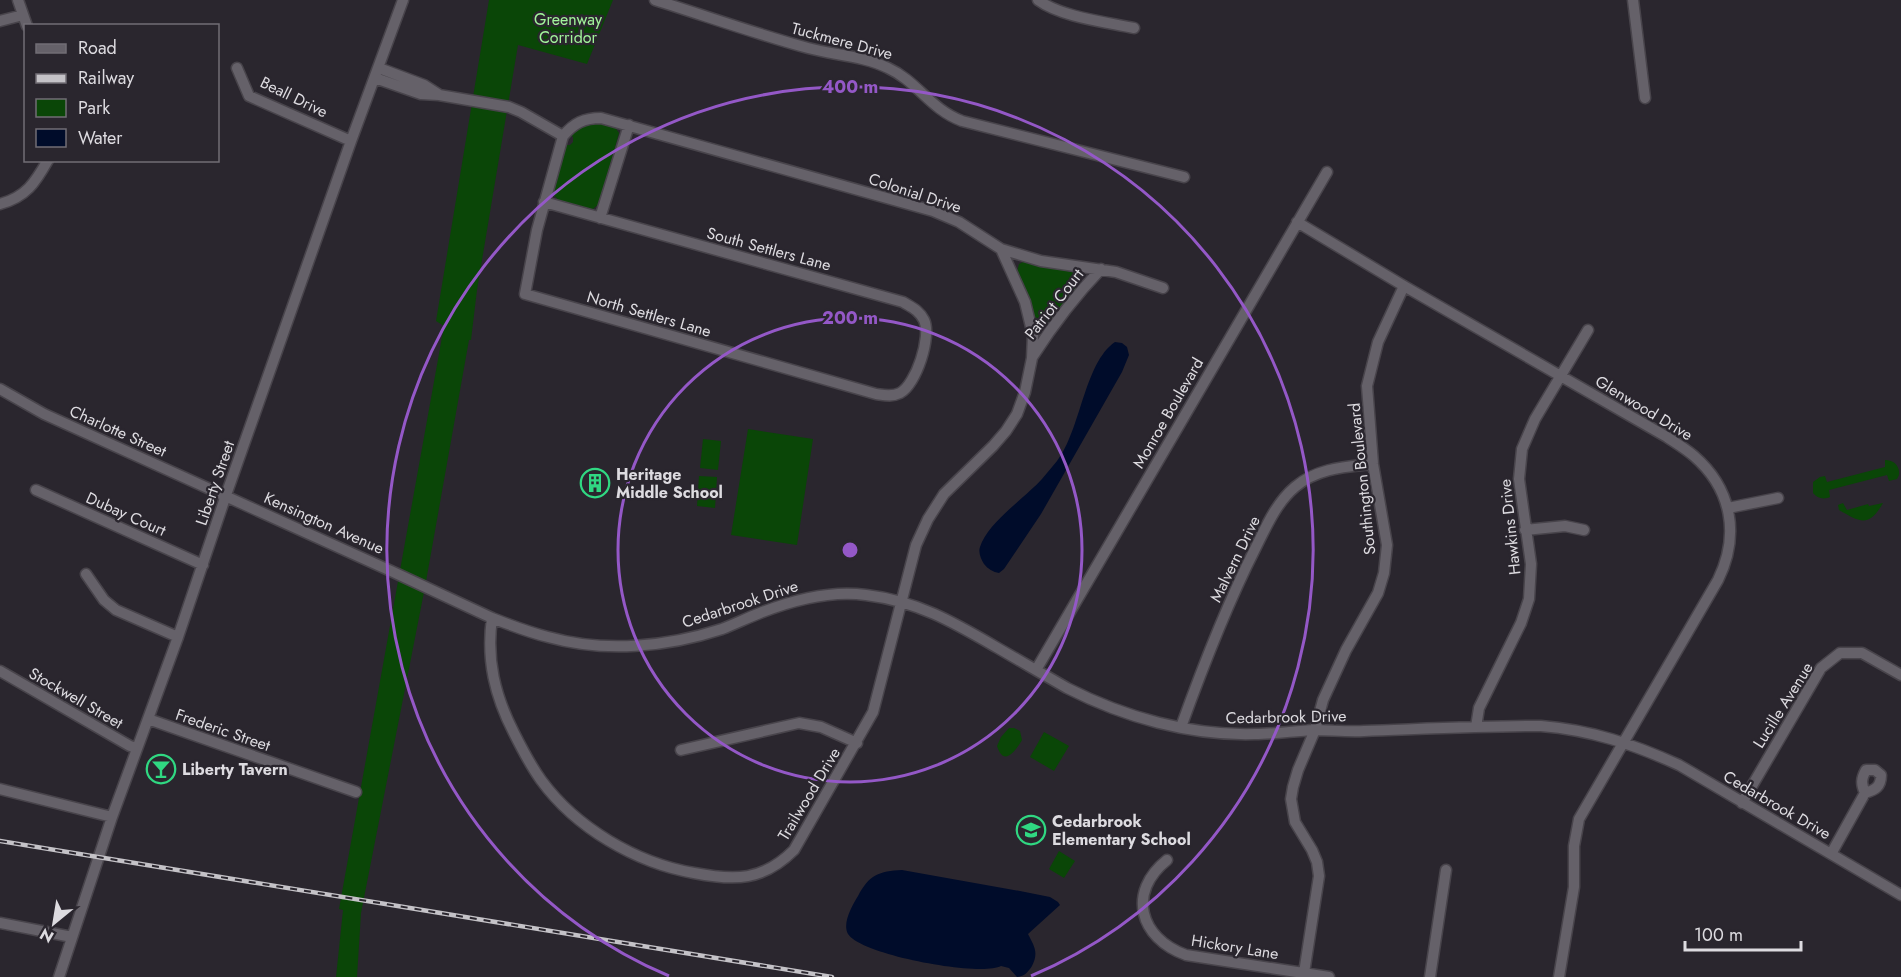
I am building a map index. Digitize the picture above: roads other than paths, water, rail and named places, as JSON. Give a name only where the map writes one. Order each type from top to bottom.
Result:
[{"type":"street","points":[[0,21],[25,20],[18,0]]},
{"type":"street","name":"Liberty Street","points":[[58,977],[112,817],[403,0]]},
{"type":"street","name":"Tuckmere Drive","points":[[655,0],[801,46],[883,66],[900,74],[936,108],[962,121],[1184,177]]},
{"type":"street","points":[[1038,0],[1062,12],[1134,28]]},
{"type":"street","points":[[1633,0],[1645,98]]},
{"type":"street","name":"Beall Drive","points":[[237,68],[249,96],[351,141]]},
{"type":"street","points":[[377,73],[421,93],[496,104],[521,112],[563,136]]},
{"type":"street","name":"Colonial Drive","points":[[563,136],[572,125],[589,118],[601,118],[933,211],[959,222],[1001,249]]},
{"type":"street","points":[[600,218],[629,126]]},
{"type":"street","name":"North Settlers Lane","points":[[563,136],[537,230],[525,294],[876,394],[890,396],[901,393],[915,375]]},
{"type":"street","points":[[0,204],[24,194],[37,181],[47,162]]},
{"type":"street","name":"Monroe Boulevard","points":[[1036,670],[1327,172]]},
{"type":"street","name":"South Settlers Lane","points":[[544,202],[903,302],[918,310],[925,321],[927,332],[915,375]]},
{"type":"street","name":"Glenwood Drive","points":[[1297,222],[1667,437],[1695,457],[1715,480],[1728,508],[1731,528],[1725,564],[1623,742]]},
{"type":"street","points":[[901,602],[916,545],[930,515],[944,494],[1006,430],[1017,414],[1024,397],[1032,358],[1033,335],[1025,302],[1001,249]]},
{"type":"street","name":"Patriot Court","points":[[1001,249],[1041,261],[1116,272],[1163,288]]},
{"type":"street","name":"Patriot Court","points":[[1032,358],[1077,294],[1101,270]]},
{"type":"street","name":"Southington Boulevard","points":[[1304,973],[1319,876],[1312,850],[1295,822],[1291,799],[1298,770],[1315,730],[1323,700],[1346,650],[1378,593],[1384,573],[1385,531],[1373,464],[1367,386],[1378,342],[1404,286]]},
{"type":"street","name":"Hawkins Drive","points":[[1476,727],[1479,708],[1527,610],[1531,564],[1519,479],[1522,449],[1535,419],[1588,330]]},
{"type":"street","name":"Charlotte Street","points":[[0,389],[44,414],[226,495]]},
{"type":"street","name":"Malvern Drive","points":[[1181,727],[1203,665],[1224,616],[1268,524],[1283,500],[1294,487],[1322,471],[1373,464]]},
{"type":"street","name":"Dubay Court","points":[[36,489],[203,565]]},
{"type":"street","name":"Kensington Avenue","points":[[226,495],[492,618]]},
{"type":"street","points":[[1728,508],[1778,498]]},
{"type":"street","points":[[1525,530],[1565,526],[1584,530]]},
{"type":"street","points":[[86,574],[104,600],[116,610],[178,637]]},
{"type":"street","name":"Cedarbrook Drive","points":[[492,618],[550,638],[585,645],[640,645],[665,643],[722,629],[795,601],[820,596],[865,594],[901,602],[941,616],[1088,699],[1147,720],[1181,727],[1215,733],[1253,734],[1315,730],[1541,726],[1597,734],[1679,765],[1901,895]]},
{"type":"street","name":"Trailwood Drive","points":[[492,618],[489,637],[492,670],[501,708],[542,781],[571,813],[604,837],[638,856],[676,870],[715,877],[750,877],[780,864],[794,850],[857,743],[873,712],[901,602]]},
{"type":"street","name":"Lucille Avenue","points":[[1742,803],[1821,668],[1840,653],[1862,653],[1901,675]]},
{"type":"street","name":"Stockwell Street","points":[[0,671],[137,748]]},
{"type":"street","name":"Frederic Street","points":[[148,719],[356,792]]},
{"type":"street","points":[[681,750],[799,723],[821,727],[857,743]]},
{"type":"street","points":[[1559,977],[1574,887],[1575,832],[1585,807],[1623,742]]},
{"type":"street","points":[[0,789],[112,817]]},
{"type":"street","points":[[1831,854],[1865,793]]},
{"type":"street","name":"Hickory Lane","points":[[1167,860],[1147,882],[1143,906],[1150,931],[1160,942],[1186,955],[1329,977]]},
{"type":"street","points":[[1430,977],[1446,870]]},
{"type":"street","points":[[0,923],[72,937]]},
{"type":"water","points":[[1115,342],[1127,347],[1129,355],[1122,372],[1041,514],[1004,569],[999,573],[991,570],[981,558],[980,547],[984,538],[991,528],[1042,479],[1057,461],[1072,432],[1096,365]]},
{"type":"water","points":[[902,870],[1050,897],[1058,902],[1060,905],[1028,934],[1035,949],[1031,968],[1022,976],[1017,977],[1009,968],[1001,966],[989,969],[970,969],[922,962],[857,942],[848,934],[846,925],[862,889],[866,883],[881,873]]},
{"type":"railway","points":[[0,841],[832,977]]},
{"type":"place","name":"Heritage Middle School","points":[[595,483]]},
{"type":"place","name":"Liberty Tavern","points":[[161,769]]},
{"type":"place","name":"Cedarbrook Elementary School","points":[[1031,830]]},
{"type":"park label","name":"Greenway Corridor","points":[[568,28]]}]
